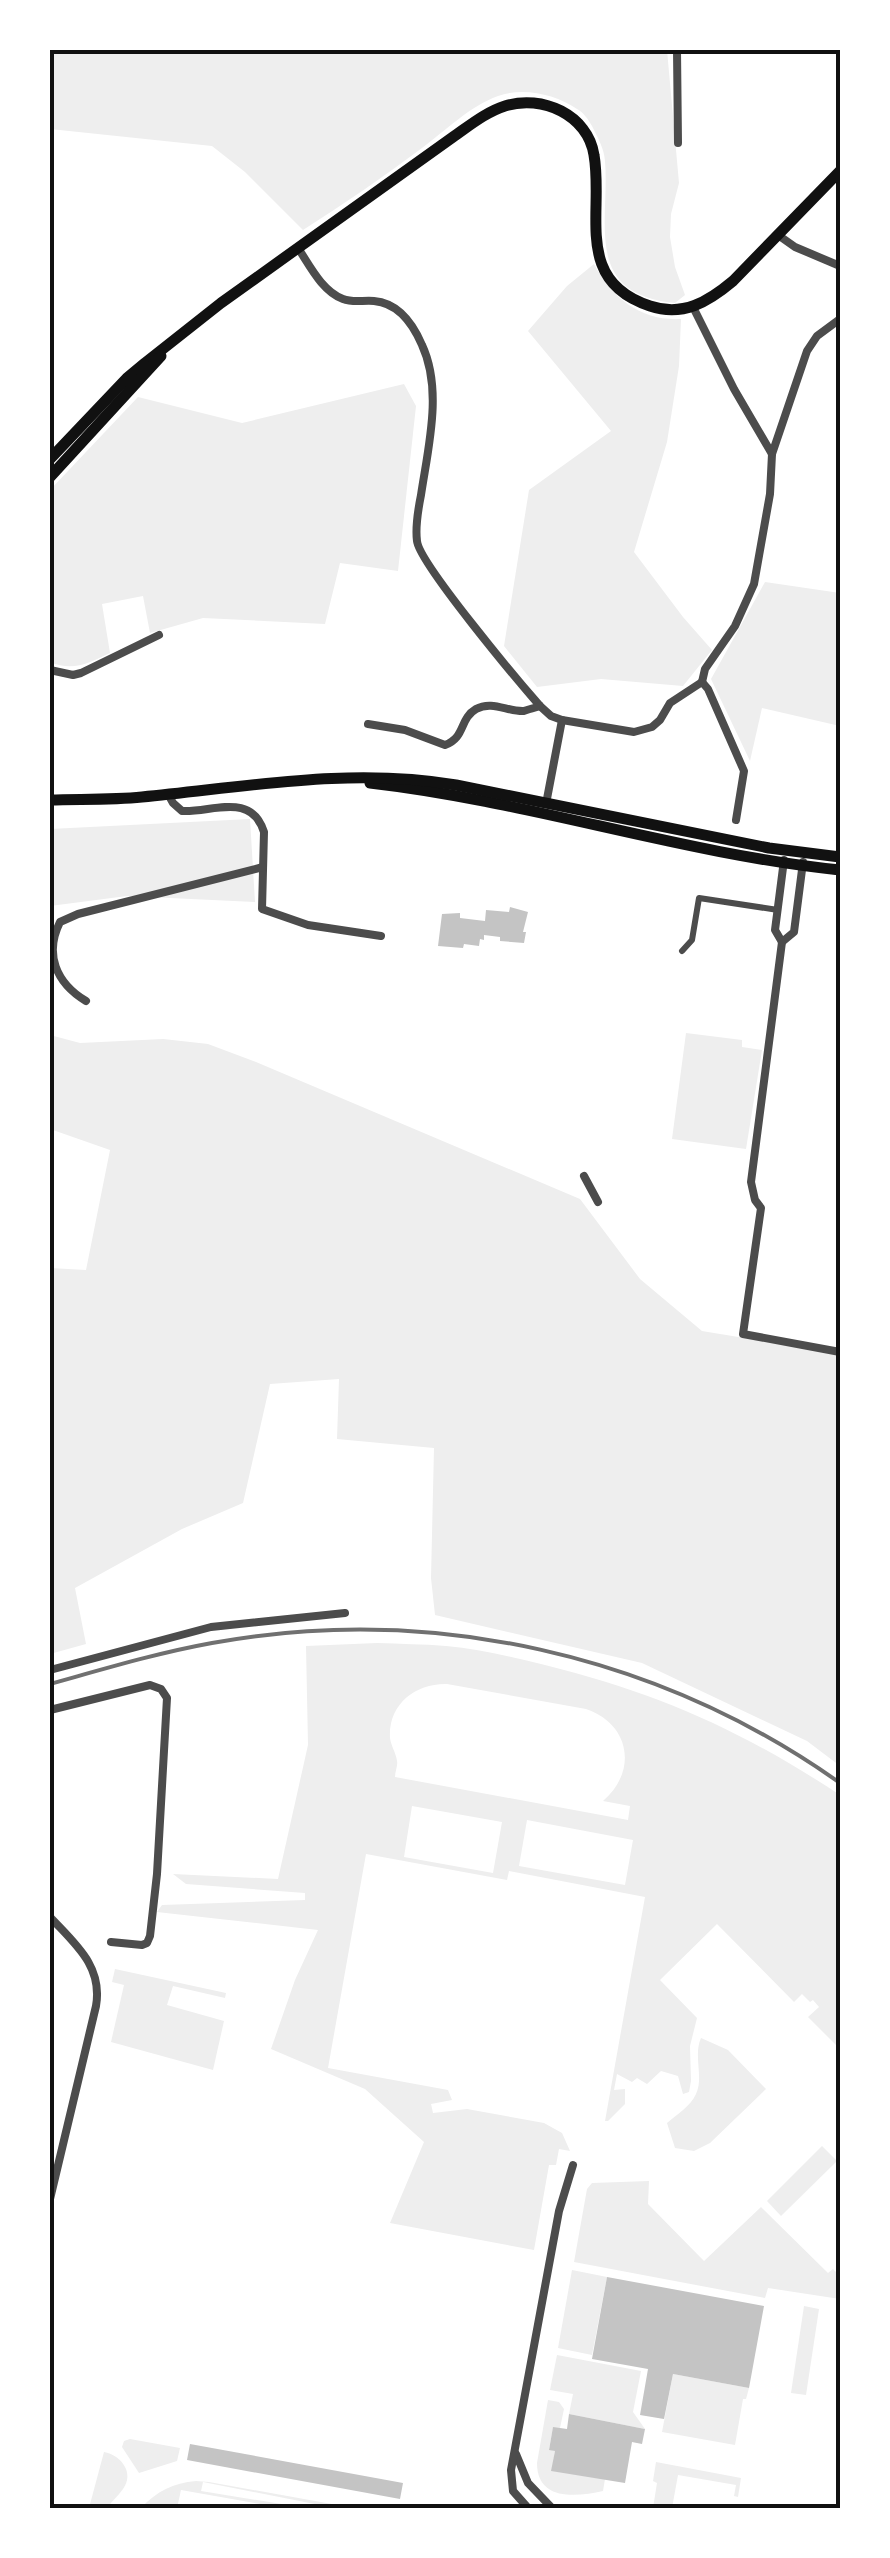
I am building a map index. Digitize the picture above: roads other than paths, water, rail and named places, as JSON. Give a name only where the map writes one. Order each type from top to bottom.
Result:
[{"type":"main road","points":[[50,459],[126,378],[221,303],[482,117],[506,105],[534,102],[550,106],[580,125],[595,160],[596,248],[603,267],[626,294],[646,305],[671,310],[693,308],[727,286],[840,171]]},
{"type":"main road","points":[[50,477],[170,345]]},
{"type":"main road","points":[[50,800],[168,794],[278,780],[321,779],[546,808],[803,859],[840,870]]},
{"type":"main road","points":[[803,859],[840,857]]},
{"type":"street","points":[[677,50],[678,144]]},
{"type":"street","points":[[778,235],[795,247],[840,266]]},
{"type":"street","points":[[298,248],[328,290],[342,298],[390,305],[405,317],[426,355],[435,417],[417,521],[417,546],[449,592],[551,716],[634,732],[652,727],[670,703],[702,682],[705,669],[735,626],[754,584],[770,494],[772,454],[806,351],[816,336],[840,319]]},
{"type":"street","points":[[693,308],[772,454]]},
{"type":"street","points":[[50,670],[81,673],[159,635]]},
{"type":"street","points":[[702,682],[744,771],[736,820]]},
{"type":"street","points":[[368,724],[406,730],[445,745],[456,740],[468,717],[481,707],[522,711],[540,706]]},
{"type":"street","points":[[546,808],[562,720]]},
{"type":"street","points":[[168,794],[176,807],[185,812],[235,806],[252,813],[261,823],[262,909],[308,925],[381,936]]},
{"type":"street","points":[[784,856],[776,930],[782,942],[751,1182],[761,1208],[743,1334],[840,1352]]},
{"type":"street","points":[[782,942],[794,932],[803,859]]},
{"type":"street","points":[[86,1001],[60,977],[52,958],[52,936],[60,922],[78,914],[263,867]]},
{"type":"street","points":[[682,951],[692,940],[699,898],[778,910]]},
{"type":"street","points":[[584,1176],[598,1202]]},
{"type":"street","points":[[50,1670],[212,1627],[344,1613]]},
{"type":"street","points":[[50,1710],[145,1685],[161,1689],[167,1698],[150,1938],[142,1944],[111,1942]]},
{"type":"street","points":[[50,1917],[88,1959],[98,1989],[50,2199]]},
{"type":"street","points":[[528,2508],[517,2498],[510,2478],[560,2210],[573,2166]]},
{"type":"street","points":[[515,2452],[526,2478],[552,2508]]},
{"type":"street","points":[[511,2484],[515,2478],[526,2478]]},
{"type":"railway","points":[[50,1684],[191,1647],[295,1632],[377,1630],[459,1636],[540,1650],[619,1671],[696,1701],[770,1738],[840,1783]]}]
